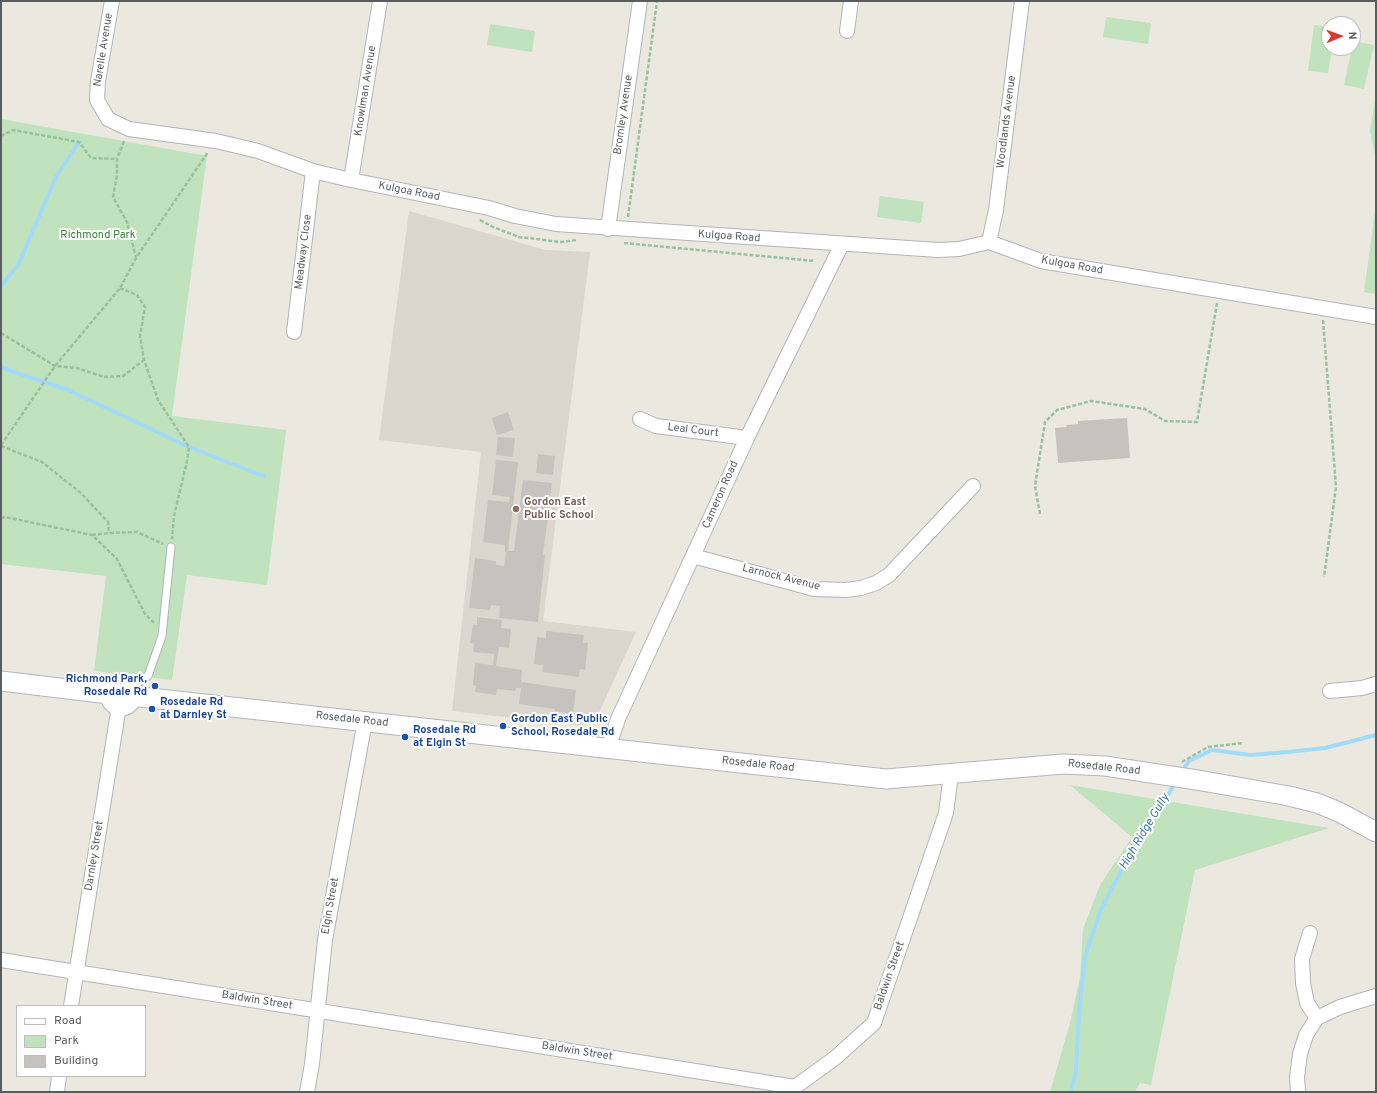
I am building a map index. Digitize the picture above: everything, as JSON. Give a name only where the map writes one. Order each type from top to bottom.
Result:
[{"type":"street","name":"Narelle Avenue","points":[[97,100],[98,81],[112,1]]},
{"type":"street","name":"Knowlman Avenue","points":[[351,180],[380,1]]},
{"type":"street","name":"Bromley Avenue","points":[[608,229],[640,1]]},
{"type":"street","points":[[847,31],[851,1]]},
{"type":"street","name":"Woodlands Avenue","points":[[989,242],[996,210],[1022,1]]},
{"type":"street","name":"Kulgoa Road","points":[[97,100],[108,119],[129,129],[216,141],[258,151],[313,171],[489,208],[515,216],[556,224],[608,229],[938,250],[959,249],[989,242],[1041,261],[1376,317]]},
{"type":"street","name":"Meadway Close","points":[[294,332],[313,171]]},
{"type":"street","name":"Cameron Road","points":[[608,749],[618,719],[747,438],[842,244]]},
{"type":"street","name":"Leal Court","points":[[640,419],[656,426],[747,438]]},
{"type":"street","name":"Larnock Avenue","points":[[693,556],[814,589],[846,590],[861,588],[876,583],[888,575],[973,486]]},
{"type":"street","name":"Rosedale Road","points":[[1,681],[123,696],[365,721],[873,778],[894,779],[1063,764],[1105,766],[1197,780],[1282,795],[1317,803],[1339,812],[1376,832]]},
{"type":"street","points":[[1330,691],[1362,688],[1376,684]]},
{"type":"street","name":"Darnley Street","points":[[71,1005],[123,696]]},
{"type":"street","name":"Elgin Street","points":[[307,1092],[312,1064],[325,940],[365,721]]},
{"type":"street","name":"Baldwin Street","points":[[1,960],[795,1087],[835,1058],[874,1023],[946,813],[951,774]]},
{"type":"street","points":[[1310,933],[1302,959],[1303,983],[1307,1004],[1318,1018]]},
{"type":"street","points":[[1298,1092],[1297,1078],[1300,1054],[1306,1035],[1318,1018],[1340,1007],[1376,996]]},
{"type":"street","points":[[57,1092],[59,1077]]},
{"type":"lane","points":[[123,696],[148,676],[163,632],[171,547]]},
{"type":"path","points":[[627,221],[657,1]]},
{"type":"path","points":[[129,129],[117,159],[117,175],[113,197],[127,222],[136,258]]},
{"type":"path","points":[[1,136],[12,130],[79,142],[91,158],[117,159]]},
{"type":"path","points":[[109,533],[108,522],[81,493],[70,484],[42,462],[1,445],[55,366],[120,288],[136,258],[216,141]]},
{"type":"path","points":[[1,518],[5,517],[92,535],[137,532],[171,547],[174,516],[189,447],[158,400],[144,360],[140,336],[145,307],[137,295],[120,288]]},
{"type":"path","points":[[1040,514],[1035,486],[1045,422],[1057,410],[1091,401],[1146,409],[1165,421],[1197,422],[1219,290]]},
{"type":"path","points":[[1322,308],[1336,487],[1324,577]]},
{"type":"path","points":[[1,333],[55,366],[77,368],[104,377],[123,376],[144,360]]},
{"type":"path","points":[[92,535],[117,559],[145,614],[163,632]]},
{"type":"path","points":[[1159,775],[1208,747],[1242,743]]},
{"type":"shaded area","name":"Gordon East Public School","points":[[409,211],[546,250],[590,252],[543,621],[636,632],[596,719],[583,726],[452,711],[481,452],[379,440]]},
{"type":"green space","points":[[1106,17],[1151,23],[1148,44],[1103,37]]},
{"type":"green space","points":[[490,24],[535,31],[532,52],[487,45]]},
{"type":"green space","points":[[1314,25],[1321,26],[1321,56],[1331,56],[1328,73],[1308,71]]},
{"type":"green space","points":[[1361,43],[1374,45],[1364,89],[1344,85],[1350,56],[1361,56]]},
{"type":"green space","points":[[1376,95],[1376,160],[1370,131]]},
{"type":"green space","name":"Richmond Park","points":[[1,119],[207,156],[172,416],[286,430],[267,585],[187,575],[172,680],[94,671],[106,576],[1,564]]},
{"type":"green space","points":[[880,196],[924,202],[921,223],[877,217]]},
{"type":"green space","points":[[1376,204],[1376,294],[1364,292]]},
{"type":"green space","points":[[1070,785],[1329,828],[1195,870],[1151,1085],[1140,1083],[1135,1092],[1050,1092],[1070,1023],[1080,978],[1083,929],[1100,885],[1132,837]]},
{"type":"building","points":[[508,412],[514,430],[497,435],[492,418]]},
{"type":"building","points":[[1127,418],[1130,458],[1058,463],[1055,428],[1078,424],[1078,421]]},
{"type":"building","points":[[498,437],[515,438],[513,457],[496,455]]},
{"type":"building","points":[[538,454],[555,456],[553,475],[536,473]]},
{"type":"building","points":[[496,460],[518,462],[508,551],[514,551],[523,480],[552,483],[543,555],[545,555],[538,622],[499,618],[500,606],[491,605],[490,610],[469,608],[475,558],[496,561],[496,565],[504,566],[506,552],[505,545],[483,542],[488,500],[509,502],[510,497],[492,495]]},
{"type":"building","points":[[477,617],[502,620],[501,628],[511,629],[509,648],[499,647],[496,666],[522,670],[521,682],[576,690],[573,714],[555,711],[555,709],[519,704],[521,688],[516,688],[515,691],[497,689],[496,695],[475,692],[476,686],[473,685],[475,663],[493,665],[494,654],[473,652],[474,644],[470,643],[473,624],[477,625]]},
{"type":"building","points":[[546,631],[584,635],[583,643],[588,643],[585,670],[580,669],[579,677],[542,672],[543,665],[534,664],[537,637],[546,638]]},
{"type":"waterway","points":[[1,286],[18,265],[56,177],[79,142]]},
{"type":"waterway","points":[[1,366],[5,369],[68,390],[189,447],[263,476]]},
{"type":"waterway","name":"High Ridge Gully","points":[[1181,773],[1189,761],[1212,750],[1251,755],[1288,752],[1325,748],[1376,735]]},
{"type":"waterway","name":"High Ridge Gully","points":[[1071,1092],[1076,1070],[1079,1011],[1085,957],[1101,909],[1130,855],[1176,782]]},
{"type":"place","name":"Gordon East Public School","points":[[516,509]]},
{"type":"place","name":"Richmond Park, Rosedale Rd","points":[[155,686]]},
{"type":"place","name":"Rosedale Rd at Darnley St","points":[[152,709]]},
{"type":"place","name":"Gordon East Public School, Rosedale Rd","points":[[503,726]]},
{"type":"place","name":"Rosedale Rd at Elgin St","points":[[405,737]]}]
